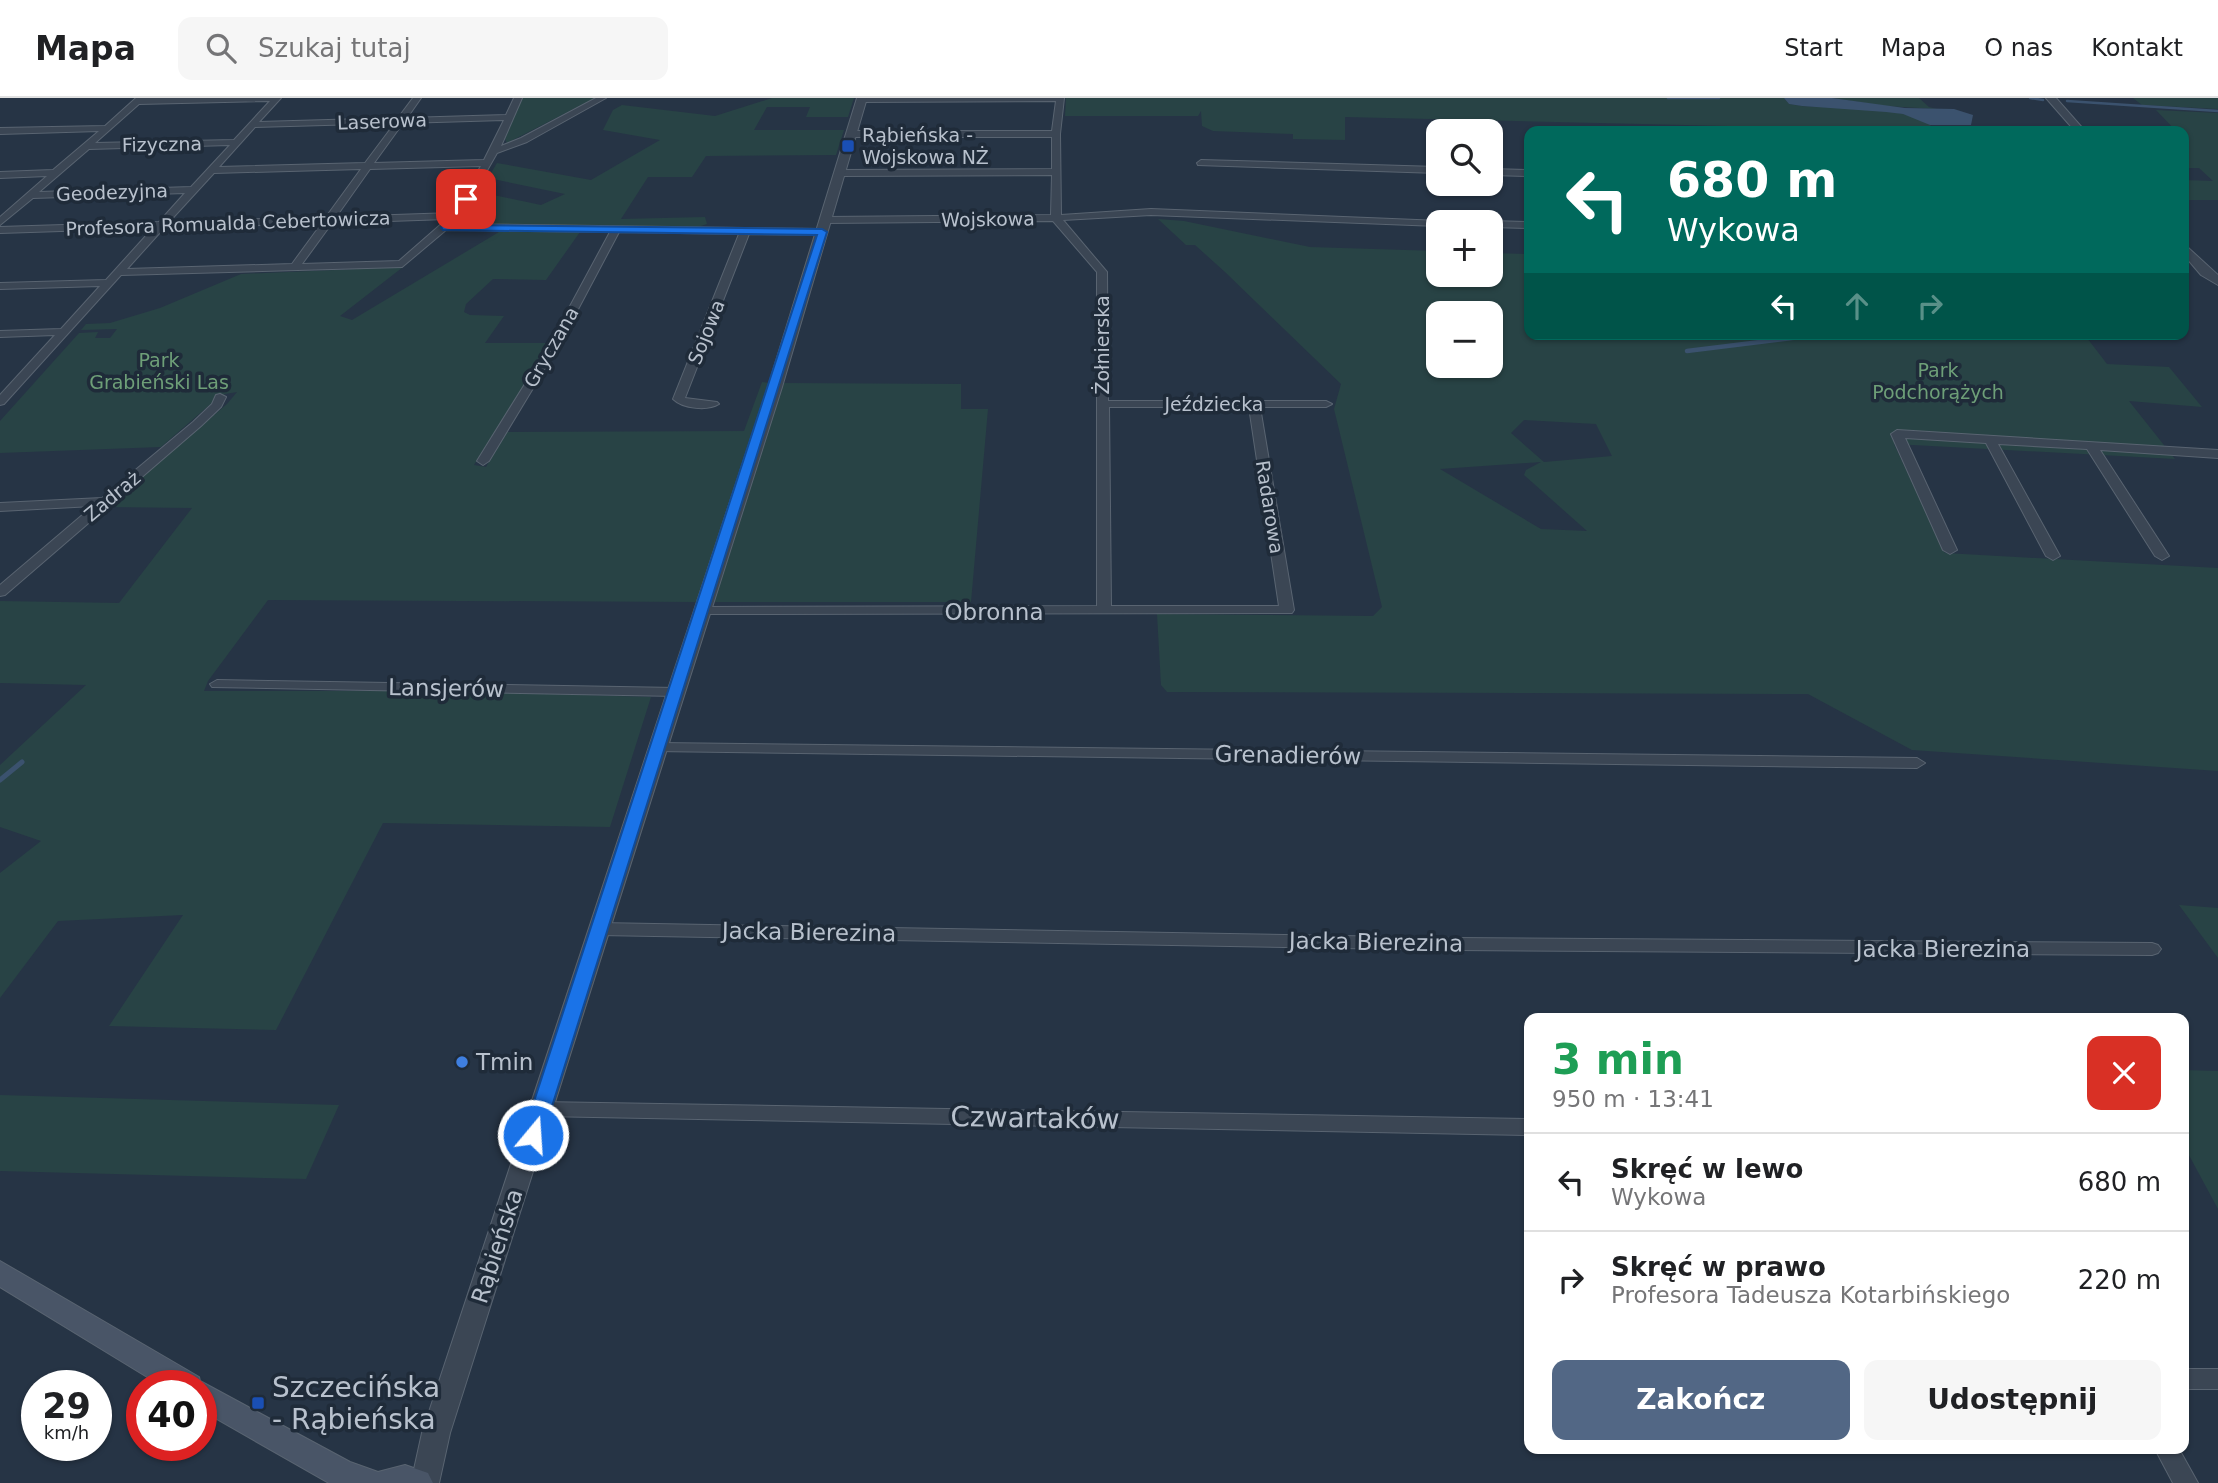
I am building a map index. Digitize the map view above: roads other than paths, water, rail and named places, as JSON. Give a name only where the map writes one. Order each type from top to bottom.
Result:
[{"type":"main road","points":[[0,1273],[161,1370]]},
{"type":"main road","points":[[217,1403],[350,1480]]},
{"type":"street","points":[[0,222],[138,100],[276,98]]},
{"type":"street","points":[[0,402],[276,98]]},
{"type":"street","points":[[294,268],[417,98]]},
{"type":"street","points":[[118,272],[399,264],[446,228],[456,216],[494,151],[519,98]]},
{"type":"street","points":[[494,151],[509,147],[602,98]]},
{"type":"street","points":[[862,99],[1060,98],[1056,134],[1056,218]]},
{"type":"street","points":[[2051,98],[2076,126]]},
{"type":"street","name":"Rąbieńska","points":[[409,1482],[436,1433],[659,748],[862,99]]},
{"type":"street","name":"Laserowa","points":[[253,125],[511,117]]},
{"type":"street","points":[[0,131],[106,128]]},
{"type":"street","points":[[852,134],[1056,134]]},
{"type":"street","name":"Fizyczna","points":[[87,146],[238,142]]},
{"type":"street","points":[[212,170],[486,163]]},
{"type":"street","points":[[1201,163],[1426,170]]},
{"type":"street","points":[[840,173],[1055,172]]},
{"type":"street","points":[[1503,172],[1524,173]]},
{"type":"street","points":[[0,174],[56,173]]},
{"type":"street","name":"Geodezyjna","points":[[31,195],[194,190]]},
{"type":"street","name":"Wojskowa","points":[[446,228],[746,231],[1151,212],[1426,223]]},
{"type":"street","name":"Profesora Romualda Cebertowicza","points":[[0,230],[456,216]]},
{"type":"street","name":"Żołnierska","points":[[1056,218],[1102,272],[1104,609]]},
{"type":"street","points":[[1503,224],[1524,225]]},
{"type":"street","name":"Gryczana","points":[[484,461],[553,347],[615,231]]},
{"type":"street","name":"Sojowa","points":[[713,404],[684,403],[679,399],[746,231]]},
{"type":"street","points":[[2189,254],[2205,272],[2218,281]]},
{"type":"street","points":[[0,286],[108,283]]},
{"type":"street","points":[[0,334],[64,332]]},
{"type":"street","name":"Zadraż","points":[[2,588],[197,424],[217,405],[219,397]]},
{"type":"street","name":"Jeździecka","points":[[1103,404],[1326,404]]},
{"type":"street","name":"Radarowa","points":[[1254,404],[1287,610]]},
{"type":"street","points":[[1950,550],[1898,434],[2218,454]]},
{"type":"street","points":[[1990,439],[2053,556]]},
{"type":"street","points":[[2091,446],[2162,556]]},
{"type":"street","points":[[0,507],[104,502]]},
{"type":"street","name":"Obronna","points":[[702,611],[1287,610]]},
{"type":"street","name":"Lansjerów","points":[[216,684],[676,692]]},
{"type":"street","name":"Grenadierów","points":[[659,748],[1917,762]]},
{"type":"street","name":"Jacka Bierezina","points":[[600,929],[1427,943],[2152,949]]},
{"type":"street","name":"Czwartaków","points":[[541,1109],[1524,1127]]},
{"type":"street","points":[[2189,1379],[2218,1379]]},
{"type":"street","points":[[2170,1454],[2186,1483]]},
{"type":"water","points":[[1784,98],[1832,98],[1905,108],[1954,109],[1973,115],[1971,125],[1930,125],[1903,114],[1802,106],[1789,104]]},
{"type":"waterway","points":[[1668,98],[1719,98]]},
{"type":"waterway","points":[[2030,98],[2043,100]]},
{"type":"waterway","points":[[2067,101],[2218,111]]},
{"type":"waterway","points":[[1687,351],[1776,340]]},
{"type":"waterway","points":[[0,780],[22,762]]},
{"type":"place","name":"Rąbieńska - Wojskowa NŻ","points":[[848,146]]},
{"type":"place","name":"Tmin","points":[[462,1062]]},
{"type":"place","name":"Szczecińska - Rąbieńska","points":[[258,1403]]},
{"type":"park label","name":"Park Grabieński Las","points":[[159,371]]},
{"type":"park label","name":"Park Podchorążych","points":[[1938,381]]}]
